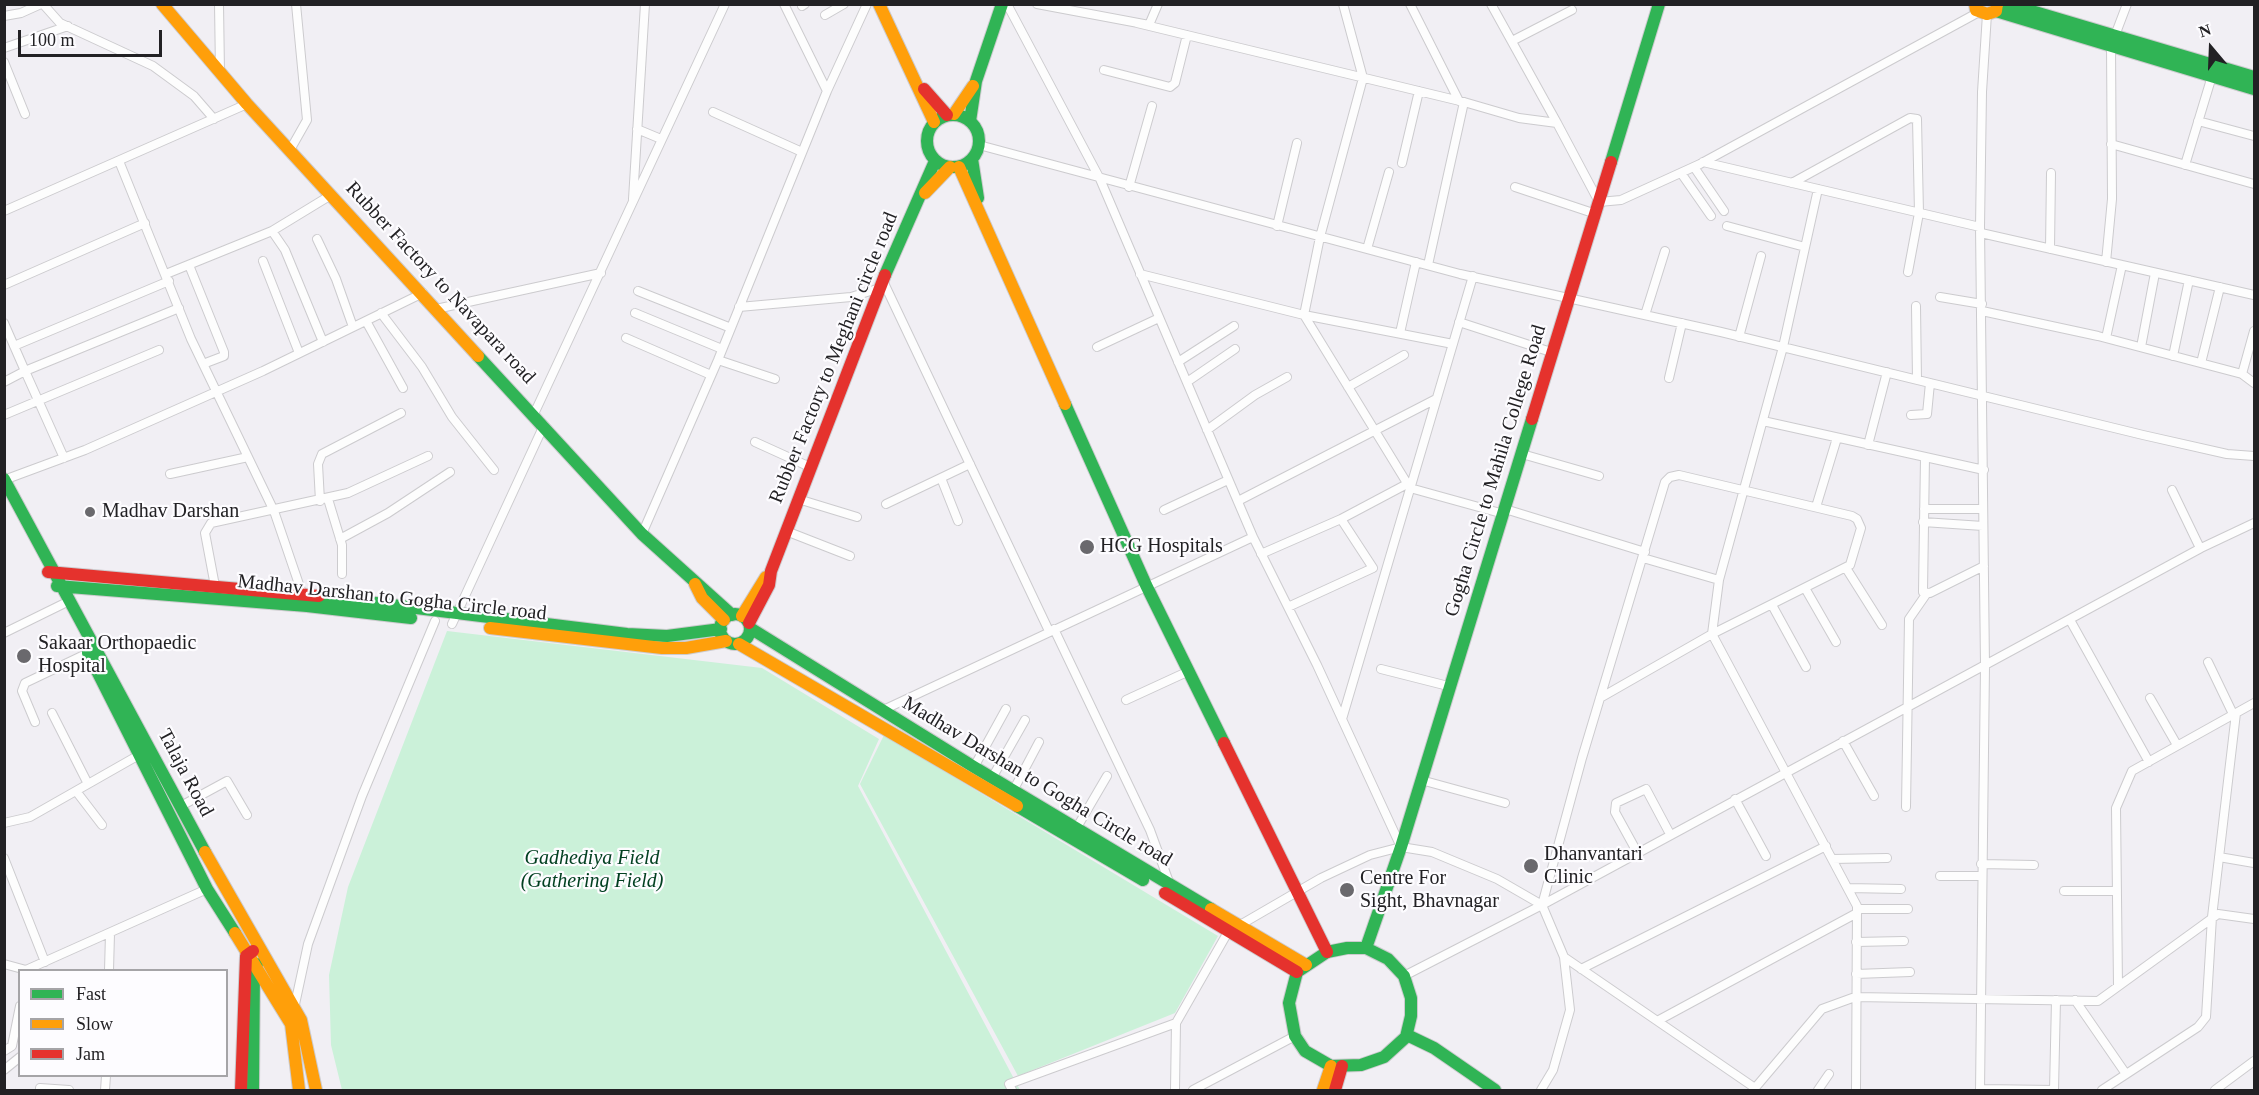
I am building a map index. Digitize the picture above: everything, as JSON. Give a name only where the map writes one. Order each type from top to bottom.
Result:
[{"type":"main road","name":"Rubber Factory to Navapara road","points":[[162,4],[247,104],[642,534],[695,583],[702,598],[736,622]]},
{"type":"main road","points":[[879,4],[934,122]]},
{"type":"main road","points":[[982,217],[972,159],[979,145],[979,136],[970,121],[976,81],[1002,4]]},
{"type":"main road","name":"Gogha Circle to Mahila College Road","points":[[1366,948],[1401,847],[1448,686],[1554,353],[1659,4]]},
{"type":"main road","points":[[2008,4],[2254,89]]},
{"type":"main road","points":[[1983,8],[2254,77]]},
{"type":"main road","points":[[914,76],[950,115],[970,121]]},
{"type":"main road","points":[[976,81],[950,115],[934,122],[929,129],[927,146],[935,161],[954,167],[982,217],[1146,585],[1299,891],[1327,952]]},
{"type":"main road","points":[[920,198],[954,167],[972,159]]},
{"type":"main road","name":"Rubber Factory to Meghani circle road","points":[[740,644],[748,638],[736,622],[771,571],[882,284],[935,161]]},
{"type":"main road","name":"Talaja Road","points":[[5,480],[50,572]]},
{"type":"main road","name":"Talaja Road","points":[[4,499],[58,586],[294,1008],[304,1032],[316,1090]]},
{"type":"main road","points":[[50,572],[303,594],[454,620],[654,636],[736,622]]},
{"type":"main road","name":"Madhav Darshan to Gogha Circle road","points":[[58,586],[307,606],[435,621],[454,620],[662,648],[686,648],[726,641],[740,644],[1228,932],[1301,968]]},
{"type":"main road","name":"Talaja Road","points":[[58,586],[63,604],[207,889],[246,957],[291,1024],[299,1090]]},
{"type":"main road","points":[[726,641],[736,622]]},
{"type":"main road","name":"Madhav Darshan to Gogha Circle road","points":[[736,622],[1076,829],[1239,925],[1301,968]]},
{"type":"main road","points":[[241,1090],[246,957],[258,945]]},
{"type":"main road","points":[[1347,948],[1366,948],[1388,959],[1404,976],[1412,998],[1407,1035],[1384,1057],[1361,1065],[1337,1066],[1305,1052],[1295,1036],[1289,1003],[1301,968],[1327,952],[1347,948]]},
{"type":"main road","points":[[253,1090],[254,967],[265,957]]},
{"type":"main road","points":[[1407,1035],[1434,1048],[1495,1090]]},
{"type":"main road","points":[[1323,1090],[1337,1066]]},
{"type":"main road","points":[[1335,1090],[1337,1066]]},
{"type":"street","points":[[4,16],[21,13],[42,4],[60,23],[153,66],[194,96],[213,119]]},
{"type":"street","points":[[219,4],[220,72]]},
{"type":"street","points":[[290,150],[307,120],[296,4]]},
{"type":"street","points":[[633,207],[645,4]]},
{"type":"street","points":[[534,414],[633,207],[661,139],[724,4]]},
{"type":"street","points":[[784,4],[827,91]]},
{"type":"street","points":[[825,15],[844,4]]},
{"type":"street","points":[[642,534],[723,349],[827,91],[867,4]]},
{"type":"street","points":[[1007,4],[1100,179],[1253,537],[1342,719],[1401,847]]},
{"type":"street","points":[[1037,4],[1137,23],[1462,101],[1519,118],[1557,123]]},
{"type":"street","points":[[1137,23],[1149,26],[1158,4]]},
{"type":"street","points":[[1343,4],[1363,78],[1320,237],[1304,315],[1409,486]]},
{"type":"street","points":[[1410,4],[1462,101],[1428,265]]},
{"type":"street","points":[[1491,4],[1557,123],[1598,208]]},
{"type":"street","points":[[2106,262],[2112,199],[2114,40],[2127,4]]},
{"type":"street","points":[[1515,187],[1598,208],[1621,200],[1694,167],[1983,8],[1981,230],[1985,666],[1980,1090],[2054,1090],[2056,1000]]},
{"type":"street","points":[[1512,41],[1572,10]]},
{"type":"street","points":[[4,48],[68,26]]},
{"type":"street","points":[[1104,70],[1170,87],[1175,83],[1187,35]]},
{"type":"street","points":[[4,62],[25,114]]},
{"type":"street","points":[[2185,165],[2212,76]]},
{"type":"street","points":[[1402,163],[1419,91]]},
{"type":"street","points":[[4,211],[247,104]]},
{"type":"street","points":[[1129,187],[1152,106]]},
{"type":"street","points":[[713,112],[802,152]]},
{"type":"street","points":[[1792,183],[1914,118],[1918,121],[1919,213],[1908,272]]},
{"type":"street","points":[[2198,121],[2254,136]]},
{"type":"street","points":[[637,129],[661,139]]},
{"type":"street","points":[[1277,226],[1297,143]]},
{"type":"street","points":[[2111,144],[2254,184]]},
{"type":"street","points":[[979,145],[1129,187],[1473,276],[1783,347],[2154,438],[2227,454],[2254,456]]},
{"type":"street","points":[[119,161],[203,364],[274,511],[307,606]]},
{"type":"street","points":[[1703,162],[1919,213],[2050,249],[2254,295]]},
{"type":"street","points":[[1694,167],[1724,211]]},
{"type":"street","points":[[1367,249],[1389,172]]},
{"type":"street","points":[[1681,173],[1711,216]]},
{"type":"street","points":[[2050,249],[2051,174]]},
{"type":"street","points":[[1818,189],[1783,347],[1719,580],[1712,634],[1848,888],[1857,911],[1856,1090]]},
{"type":"street","points":[[14,346],[167,278],[189,265],[272,231],[331,195]]},
{"type":"street","points":[[4,285],[145,224]]},
{"type":"street","points":[[1727,226],[1805,247]]},
{"type":"street","points":[[272,231],[285,250],[323,342]]},
{"type":"street","points":[[317,239],[336,279],[352,327]]},
{"type":"street","points":[[1645,315],[1665,251]]},
{"type":"street","points":[[1739,337],[1761,256]]},
{"type":"street","points":[[263,261],[299,353]]},
{"type":"street","points":[[1400,333],[1416,262]]},
{"type":"street","points":[[189,265],[224,352],[224,356],[203,364]]},
{"type":"street","points":[[2106,338],[2122,265]]},
{"type":"street","points":[[436,309],[601,273]]},
{"type":"street","points":[[2141,347],[2155,273]]},
{"type":"street","points":[[1140,274],[1304,315],[1453,344]]},
{"type":"street","points":[[1342,719],[1409,486],[1473,276]]},
{"type":"street","points":[[2173,356],[2189,280]]},
{"type":"street","points":[[739,307],[840,298],[882,284],[1150,830],[1176,900]]},
{"type":"street","points":[[2201,363],[2220,287]]},
{"type":"street","points":[[638,291],[731,328]]},
{"type":"street","points":[[5,480],[64,458],[216,391],[423,293]]},
{"type":"street","points":[[1940,297],[2242,374],[2254,383]]},
{"type":"street","points":[[1916,306],[1917,380]]},
{"type":"street","points":[[4,382],[25,371],[179,308]]},
{"type":"street","points":[[381,314],[413,355],[452,417],[494,470]]},
{"type":"street","points":[[635,314],[723,349]]},
{"type":"street","points":[[1097,347],[1159,318]]},
{"type":"street","points":[[366,321],[403,388]]},
{"type":"street","points":[[1460,322],[1554,353]]},
{"type":"street","points":[[4,323],[64,458]]},
{"type":"street","points":[[1669,378],[1682,323]]},
{"type":"street","points":[[1178,362],[1234,326]]},
{"type":"street","points":[[2242,374],[2254,331]]},
{"type":"street","points":[[626,338],[711,375]]},
{"type":"street","points":[[1187,382],[1235,349]]},
{"type":"street","points":[[4,415],[159,350]]},
{"type":"street","points":[[1348,387],[1404,355]]},
{"type":"street","points":[[718,360],[776,379]]},
{"type":"street","points":[[1868,445],[1887,372]]},
{"type":"street","points":[[1207,430],[1255,395],[1287,377]]},
{"type":"street","points":[[1911,415],[1927,414],[1930,383]]},
{"type":"street","points":[[1238,501],[1436,399]]},
{"type":"street","points":[[342,574],[340,539],[324,500],[318,464],[322,454],[401,413]]},
{"type":"street","points":[[1762,421],[1984,470]]},
{"type":"street","points":[[454,620],[544,425]]},
{"type":"street","points":[[1816,507],[1837,438]]},
{"type":"street","points":[[755,442],[810,467]]},
{"type":"street","points":[[1522,454],[1599,476]]},
{"type":"street","points":[[215,586],[205,529],[211,523],[324,500],[364,488],[428,456]]},
{"type":"street","points":[[170,474],[248,457]]},
{"type":"street","points":[[1925,457],[1922,588],[1927,593]]},
{"type":"street","points":[[886,504],[970,464]]},
{"type":"street","points":[[340,539],[388,513],[450,472]]},
{"type":"street","points":[[1542,905],[1600,698],[1665,482],[1670,477],[1679,475],[1852,516],[1860,524],[1852,562],[1846,568],[1712,634],[1600,698]]},
{"type":"street","points":[[941,478],[958,521]]},
{"type":"street","points":[[1164,510],[1228,480]]},
{"type":"street","points":[[1261,554],[1409,486],[1504,512],[1719,580]]},
{"type":"street","points":[[2172,490],[2200,548]]},
{"type":"street","points":[[798,499],[857,517]]},
{"type":"street","points":[[1924,509],[1983,509]]},
{"type":"street","points":[[1288,607],[1373,568],[1341,519]]},
{"type":"street","points":[[1923,522],[1983,526]]},
{"type":"street","points":[[1404,976],[1542,905],[1735,798],[1985,666],[2200,548],[2254,523]]},
{"type":"street","points":[[786,531],[850,556]]},
{"type":"street","points":[[867,717],[1253,537]]},
{"type":"street","points":[[1906,807],[1909,618],[1927,593],[1984,566]]},
{"type":"street","points":[[1846,568],[1882,625]]},
{"type":"street","points":[[1805,588],[1836,642]]},
{"type":"street","points":[[4,633],[63,604]]},
{"type":"street","points":[[1772,604],[1806,667]]},
{"type":"street","points":[[2070,620],[2149,762]]},
{"type":"street","points":[[291,1024],[308,944],[358,806],[435,621]]},
{"type":"street","points":[[35,722],[22,691],[25,683],[88,653]]},
{"type":"street","points":[[2102,1090],[2198,1027],[2206,1017],[2212,917],[2235,714],[2208,662]]},
{"type":"street","points":[[1381,669],[1448,686]]},
{"type":"street","points":[[1126,700],[1189,671]]},
{"type":"street","points":[[2150,698],[2177,746]]},
{"type":"street","points":[[2118,986],[2116,808],[2132,771],[2254,703]]},
{"type":"street","points":[[974,767],[1006,710]]},
{"type":"street","points":[[52,713],[88,784]]},
{"type":"street","points":[[992,778],[1025,720]]},
{"type":"street","points":[[1843,741],[1874,796]]},
{"type":"street","points":[[1013,791],[1039,742]]},
{"type":"street","points":[[4,823],[30,817],[139,755]]},
{"type":"street","points":[[1076,829],[1107,776]]},
{"type":"street","points":[[1421,780],[1505,803]]},
{"type":"street","points":[[181,806],[227,781],[247,815]]},
{"type":"street","points":[[1637,852],[1615,812],[1616,803],[1646,789],[1670,834]]},
{"type":"street","points":[[76,791],[102,825]]},
{"type":"street","points":[[1735,798],[1766,856]]},
{"type":"street","points":[[1581,969],[1826,846]]},
{"type":"street","points":[[1175,1090],[1176,1023],[1228,932],[1299,891],[1370,855],[1401,847],[1432,852],[1497,879],[1542,905],[1564,957],[1570,1010],[1553,1070],[1541,1090]]},
{"type":"street","points":[[2219,857],[2254,863]]},
{"type":"street","points":[[4,858],[45,962]]},
{"type":"street","points":[[1832,859],[1887,858]]},
{"type":"street","points":[[1982,864],[2034,865]]},
{"type":"street","points":[[1940,876],[1982,876]]},
{"type":"street","points":[[1848,888],[1901,889]]},
{"type":"street","points":[[4,964],[30,969],[207,889]]},
{"type":"street","points":[[2064,891],[2117,891]]},
{"type":"street","points":[[1659,1020],[1857,911],[1908,909]]},
{"type":"street","points":[[1564,957],[1659,1020],[1755,1090],[1822,1009],[1855,998],[2098,1001],[2212,917],[2218,914],[2254,919]]},
{"type":"street","points":[[109,969],[110,934]]},
{"type":"street","points":[[1857,942],[1904,941]]},
{"type":"street","points":[[1856,974],[1910,972]]},
{"type":"street","points":[[2076,1000],[2126,1074]]},
{"type":"street","points":[[4,1051],[12,1046],[18,1016]]},
{"type":"street","points":[[1012,1090],[1009,1084],[1176,1023]]},
{"type":"street","points":[[1193,1090],[1295,1036]]},
{"type":"street","points":[[4,1070],[18,1059]]},
{"type":"street","points":[[2215,1090],[2254,1061]]},
{"type":"street","points":[[1818,1090],[1829,1074]]},
{"type":"street","points":[[40,1088],[69,1090]]},
{"type":"green space","name":"Gadhediya Field (Gathering Field)","points":[[447,631],[762,668],[879,739],[858,786],[1020,1090],[342,1090],[331,1045],[329,975],[348,887]]},
{"type":"green space","points":[[884,735],[1218,936],[1175,1013],[1018,1076],[860,784]]},
{"type":"traffic: fast","points":[[970,121],[976,81],[1002,4]]},
{"type":"traffic: fast","points":[[1611,162],[1659,4]]},
{"type":"traffic: fast","points":[[2008,4],[2254,77]]},
{"type":"traffic: fast","points":[[1996,11],[2254,89]]},
{"type":"traffic: fast","points":[[948,115],[958,115],[972,122],[979,141],[972,160],[958,167],[948,167],[938,163],[931,156],[927,146],[927,136],[931,126],[938,119],[948,115]]},
{"type":"traffic: fast","points":[[972,159],[978,198]]},
{"type":"traffic: fast","points":[[885,275],[935,161]]},
{"type":"traffic: fast","points":[[478,356],[642,534],[732,615]]},
{"type":"traffic: fast","points":[[1065,404],[1146,585],[1224,743]]},
{"type":"traffic: fast","points":[[1366,948],[1401,847],[1532,419]]},
{"type":"traffic: fast","points":[[4,479],[205,852]]},
{"type":"traffic: fast","points":[[57,586],[307,606],[411,618]]},
{"type":"traffic: fast","points":[[319,596],[627,634],[667,636],[721,629]]},
{"type":"traffic: fast","points":[[735,614],[741,615],[749,623],[750,629],[749,635],[741,643],[735,644],[729,643],[721,635],[720,629],[721,623],[729,615],[735,614]]},
{"type":"traffic: fast","points":[[750,628],[974,767],[1211,909]]},
{"type":"traffic: fast","points":[[88,653],[207,889],[235,933]]},
{"type":"traffic: fast","points":[[1017,806],[1143,880]]},
{"type":"traffic: fast","points":[[1347,948],[1366,948],[1388,959],[1404,976],[1411,998],[1411,1016],[1406,1037],[1384,1057],[1361,1065],[1331,1066],[1305,1051],[1295,1036],[1289,1003],[1297,972],[1327,952],[1347,948]]},
{"type":"traffic: fast","points":[[253,1090],[254,967],[257,964]]},
{"type":"traffic: fast","points":[[1407,1035],[1434,1048],[1495,1090]]},
{"type":"traffic: slow","points":[[162,4],[247,104],[478,356]]},
{"type":"traffic: slow","points":[[879,4],[934,122]]},
{"type":"traffic: slow","points":[[1975,4],[1976,10],[1987,14],[1996,11],[1997,4]]},
{"type":"traffic: slow","points":[[954,114],[973,86]]},
{"type":"traffic: slow","points":[[925,193],[950,167]]},
{"type":"traffic: slow","points":[[959,167],[1065,404]]},
{"type":"traffic: slow","points":[[742,616],[766,577]]},
{"type":"traffic: slow","points":[[695,584],[702,598],[724,620]]},
{"type":"traffic: slow","points":[[490,628],[662,648],[686,648],[726,641]]},
{"type":"traffic: slow","points":[[739,644],[1017,806]]},
{"type":"traffic: slow","points":[[205,852],[301,1020],[316,1090]]},
{"type":"traffic: slow","points":[[1211,909],[1306,965]]},
{"type":"traffic: slow","points":[[235,933],[291,1024],[299,1090]]},
{"type":"traffic: slow","points":[[1323,1090],[1331,1066]]},
{"type":"traffic: jam","points":[[924,89],[947,115]]},
{"type":"traffic: jam","points":[[1532,419],[1611,162]]},
{"type":"traffic: jam","points":[[749,623],[769,585],[771,571],[885,275]]},
{"type":"traffic: jam","points":[[48,572],[319,596]]},
{"type":"traffic: jam","points":[[1224,743],[1327,952]]},
{"type":"traffic: jam","points":[[1165,893],[1297,972]]},
{"type":"traffic: jam","points":[[241,1090],[246,956],[253,951]]},
{"type":"traffic: jam","points":[[1335,1090],[1342,1066]]},
{"type":"place","name":"Madhav Darshan","points":[[90,512]]},
{"type":"place","name":"HCG Hospitals","points":[[1087,547]]},
{"type":"place","name":"Sakaar Orthopaedic Hospital","points":[[24,656]]},
{"type":"place","name":"Dhanvantari Clinic","points":[[1531,866]]},
{"type":"place","name":"Centre For Sight, Bhavnagar","points":[[1347,890]]}]
